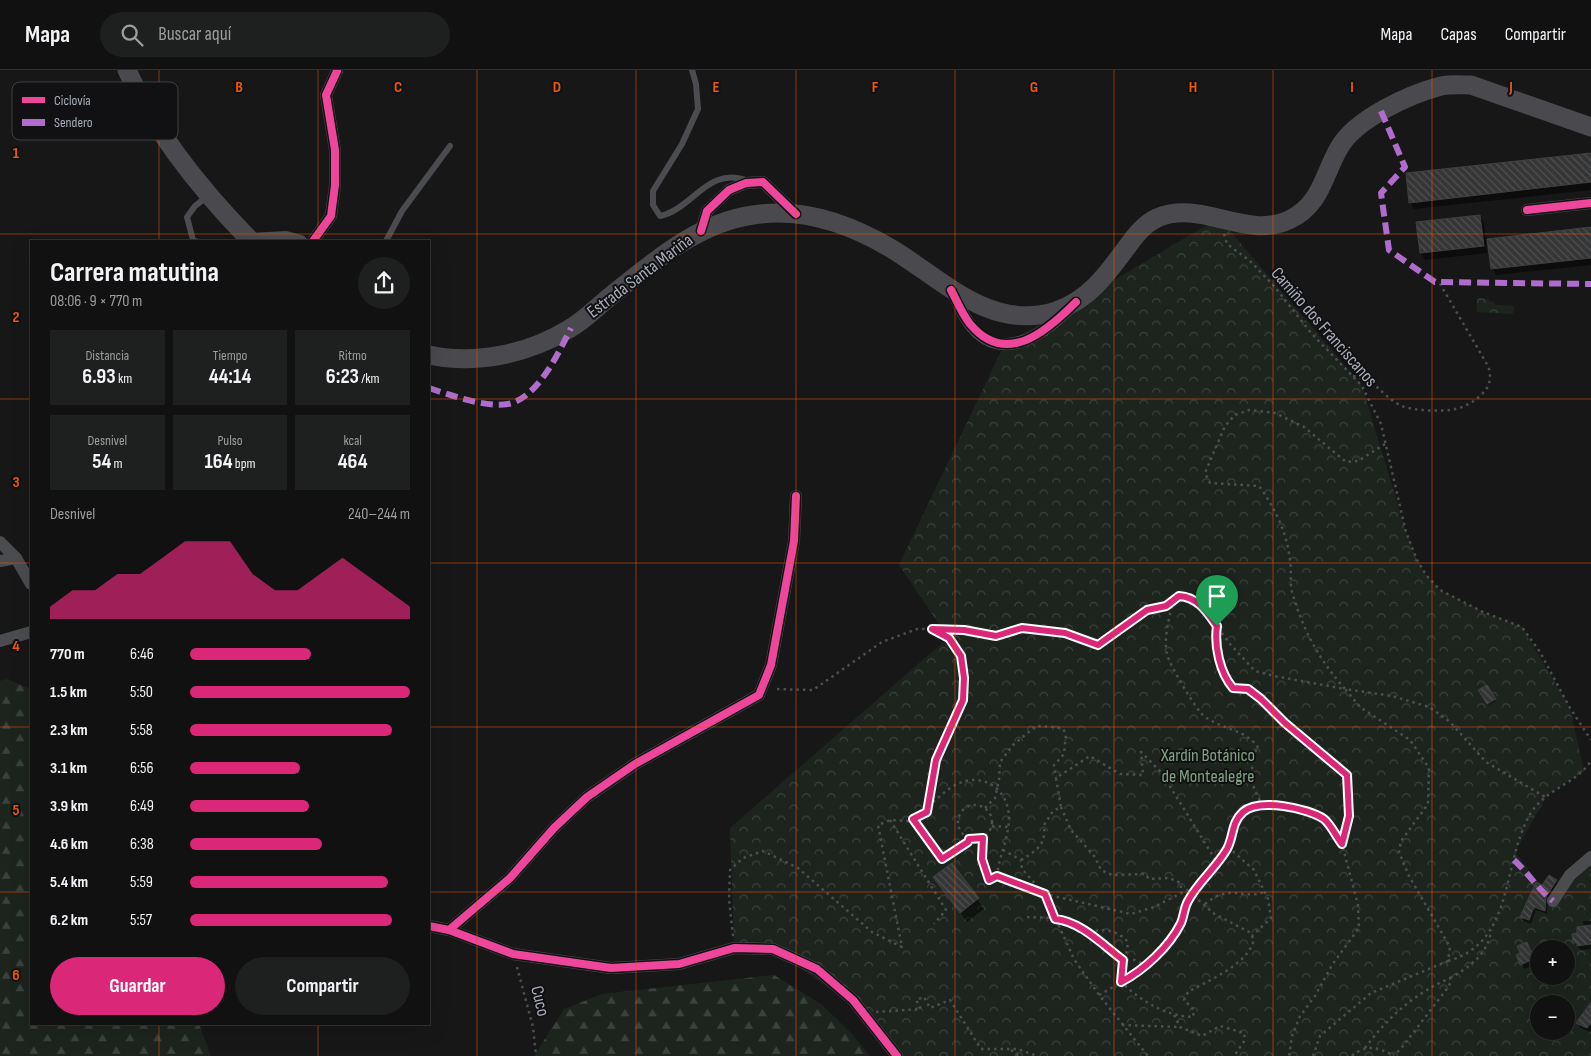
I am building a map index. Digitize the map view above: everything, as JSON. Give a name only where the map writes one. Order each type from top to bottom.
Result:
[{"type":"main road","points":[[127,70],[134,82]]},
{"type":"main road","name":"Estrada Santa Mariña","points":[[430,355],[478,358],[512,353],[542,343],[571,328],[672,249],[701,231],[753,215],[796,214],[830,220],[859,231],[893,250],[951,290],[988,309],[1017,316],[1047,314],[1076,302],[1102,280],[1138,232],[1157,218],[1186,212],[1254,225],[1269,225],[1278,224],[1295,217],[1304,211],[1321,192],[1340,146],[1353,130],[1380,111],[1442,86],[1456,84],[1485,89],[1591,127]]},
{"type":"main road","points":[[167,140],[208,196],[250,240]]},
{"type":"street","points":[[314,240],[331,216],[335,185],[335,150],[326,95],[337,71]]},
{"type":"street","points":[[701,231],[706,211],[729,190],[751,182],[763,182],[796,214]]},
{"type":"street","points":[[1527,210],[1591,203]]},
{"type":"street","points":[[250,240],[286,236],[298,240]]},
{"type":"street","points":[[951,290],[968,322],[983,338],[1004,345],[1023,342],[1055,323],[1076,302]]},
{"type":"street","points":[[449,930],[510,878],[554,828],[587,796],[635,764],[693,730],[759,695],[771,665],[794,541],[796,496]]},
{"type":"street","points":[[0,542],[16,558],[30,582]]},
{"type":"street","points":[[0,561],[16,558]]},
{"type":"street","points":[[0,641],[30,632]]},
{"type":"street","points":[[1553,901],[1570,875],[1591,857]]},
{"type":"street","points":[[430,926],[449,930],[514,954],[611,968],[679,964],[734,948],[774,949],[817,969],[853,1000],[897,1056]]},
{"type":"lane","points":[[692,70],[696,84],[698,108],[682,144],[653,191],[653,205],[660,216],[673,213],[700,190],[716,180],[736,176],[751,182]]},
{"type":"lane","points":[[387,240],[402,211],[450,146]]},
{"type":"lane","points":[[193,240],[188,217],[195,206],[208,196]]},
{"type":"path","points":[[1352,376],[1369,380],[1400,406],[1413,409],[1456,409],[1474,400],[1484,391],[1488,386],[1490,371],[1440,282]]},
{"type":"path","points":[[1386,444],[1358,460],[1346,462],[1327,449],[1304,427],[1275,413],[1250,410],[1235,416],[1225,426],[1205,473],[1210,483],[1259,486],[1269,500],[1284,531],[1290,560],[1292,593],[1309,637],[1320,658],[1360,707],[1410,740],[1429,768],[1428,804],[1401,841],[1399,852],[1409,876],[1450,947],[1448,962]]},
{"type":"path","points":[[762,689],[813,690],[882,642],[917,629],[964,630],[996,636],[1022,628],[1065,633],[1098,645],[1147,610],[1166,606],[1179,596],[1189,596],[1203,607],[1229,644],[1255,671],[1345,689],[1392,696],[1429,707],[1450,722],[1486,762],[1545,797]]},
{"type":"path","points":[[1173,600],[1166,644],[1167,655],[1190,699],[1203,716],[1252,738],[1259,749],[1251,754],[1254,788],[1262,805]]},
{"type":"path","points":[[1217,626],[1215,640],[1226,679],[1233,688],[1248,689],[1347,775],[1349,816],[1342,844]]},
{"type":"path","points":[[734,948],[729,898],[730,870],[743,858],[763,851],[798,868],[872,932],[902,946],[878,824],[890,820],[908,822],[927,812],[936,760],[963,700],[964,678],[961,656],[949,638],[932,629]]},
{"type":"path","points":[[985,808],[995,798],[1000,762],[1006,753],[1036,726],[1063,729],[1066,734],[1064,754],[1054,765],[1061,807],[1071,830],[1095,857],[1101,870],[1112,875],[1145,874],[1149,879],[1169,878],[1181,883],[1181,892]]},
{"type":"path","points":[[1056,778],[1090,756],[1120,774],[1143,775],[1141,752],[1161,772],[1218,864]]},
{"type":"path","points":[[1352,1056],[1364,1048],[1385,1022],[1409,1001],[1475,962],[1486,946],[1505,900],[1515,852],[1530,816],[1545,797],[1584,771],[1591,762]]},
{"type":"path","points":[[928,806],[955,785],[969,780],[983,780],[997,786],[1005,798],[1009,819],[997,876]]},
{"type":"path","points":[[983,838],[969,839],[964,836],[958,826],[960,814],[963,810],[973,805],[985,808],[991,816],[992,826],[983,838],[982,859],[989,880],[997,876],[1045,894],[1131,914],[1154,907],[1202,883]]},
{"type":"path","points":[[1099,995],[1138,973],[1163,947],[1180,924],[1188,902],[1218,864],[1228,847],[1234,822],[1245,810],[1262,805],[1283,806],[1313,812],[1326,820],[1342,844],[1358,905],[1358,928],[1332,965],[1315,996],[1300,1016],[1292,1036],[1289,1056]]},
{"type":"path","points":[[1022,860],[1042,845],[1045,835],[1044,824],[1053,811],[1061,807]]},
{"type":"path","points":[[913,819],[942,859],[968,842],[969,839]]},
{"type":"path","points":[[890,820],[946,910],[934,924]]},
{"type":"path","points":[[992,826],[1008,827]]},
{"type":"path","points":[[1228,847],[1254,870],[1266,892],[1271,908],[1271,918],[1252,936]]},
{"type":"path","points":[[1003,850],[1022,860]]},
{"type":"path","points":[[1022,860],[1022,869],[1045,894],[1074,959],[1099,995],[1148,1056]]},
{"type":"path","points":[[1204,904],[1216,895],[1226,893],[1235,892],[1255,895],[1266,892]]},
{"type":"path","points":[[1121,982],[1138,998],[1174,1015],[1193,1017],[1194,1010],[1184,1000],[1188,992],[1216,979],[1252,948],[1254,938],[1248,932],[1213,913],[1193,895]]},
{"type":"path","points":[[1027,917],[1064,920],[1089,932],[1093,938],[1123,960],[1135,960],[1145,965]]},
{"type":"path","points":[[1313,1056],[1320,1036],[1371,993],[1464,957],[1492,929]]},
{"type":"path","points":[[1089,932],[1105,930],[1121,934],[1128,942],[1128,951],[1123,960],[1121,982]]},
{"type":"path","points":[[1364,1048],[1381,1049],[1394,1055],[1400,1050],[1446,990],[1451,982],[1450,978]]},
{"type":"path","points":[[862,1012],[921,1009],[916,1000],[924,997],[930,1008],[950,1000],[982,1049],[1018,1050],[1037,1056]]},
{"type":"path","points":[[1174,1015],[1180,1027]]},
{"type":"path","points":[[1122,1025],[1180,1027],[1202,1036],[1220,1026],[1244,1032],[1244,1040],[1234,1056]]},
{"type":"path","points":[[1010,1049],[1019,1056]]},
{"type":"green space","name":"Xardín Botánico de Montealegre","points":[[1219,218],[1362,386],[1406,532],[1417,560],[1426,575],[1440,590],[1483,612],[1522,627],[1570,708],[1584,771],[1548,794],[1515,852],[1553,901],[1591,858],[1591,1056],[892,1056],[862,1012],[774,949],[734,948],[730,828],[948,638],[899,565],[1004,345]]},
{"type":"green space","points":[[1477,298],[1489,299],[1495,305],[1514,306],[1513,314],[1477,312]]},
{"type":"green space","points":[[6,679],[30,689],[30,1025],[199,1025],[211,1056],[0,1056],[0,681]]},
{"type":"green space","points":[[774,975],[821,1004],[851,1033],[870,1056],[534,1056],[564,1009],[602,994]]},
{"type":"building","points":[[1591,153],[1591,182],[1409,203],[1406,173]]},
{"type":"building","points":[[1480,215],[1484,246],[1420,253],[1416,222]]},
{"type":"building","points":[[1591,227],[1591,258],[1491,269],[1487,239]]},
{"type":"building","points":[[1487,685],[1496,699],[1487,704],[1478,690]]},
{"type":"building","points":[[952,863],[979,898],[960,913],[933,877]]},
{"type":"building","points":[[1549,875],[1557,880],[1546,897],[1545,911],[1534,907],[1529,920],[1520,917],[1536,882],[1542,885]]},
{"type":"building","points":[[1591,925],[1591,944],[1577,946],[1575,940],[1573,940],[1572,934],[1577,933],[1577,927]]},
{"type":"building","points":[[1527,942],[1530,949],[1530,961],[1520,965],[1516,955],[1520,953],[1517,946]]},
{"type":"building","points":[[1591,1002],[1591,1023],[1587,1028],[1576,1023]]},
{"type":"marked path","points":[[1381,111],[1405,167],[1381,193],[1389,250],[1435,282],[1591,284]]},
{"type":"marked path","points":[[430,388],[468,400],[489,404],[508,404],[519,400],[529,393],[546,373],[571,328]]},
{"type":"marked path","points":[[1514,860],[1553,901]]},
{"type":"cycle path","points":[[314,240],[331,216],[335,185],[335,150],[326,95],[337,71]]},
{"type":"cycle path","points":[[701,231],[707,211],[729,190],[746,183],[763,182],[796,214]]},
{"type":"cycle path","points":[[1527,210],[1591,203]]},
{"type":"cycle path","points":[[951,290],[970,324],[984,337],[998,343],[1011,344],[1039,333],[1076,302]]},
{"type":"cycle path","points":[[449,930],[510,878],[554,828],[587,797],[635,764],[759,695],[771,665],[794,541],[796,496]]},
{"type":"cycle path","points":[[430,926],[449,930],[513,954],[611,968],[679,964],[734,948],[773,949],[817,969],[853,1000],[897,1056]]},
{"type":"route","points":[[1179,596],[1189,596],[1203,607],[1217,626],[1215,640],[1226,679],[1233,688],[1248,689],[1347,775],[1349,816],[1342,844],[1326,820],[1313,812],[1283,806],[1262,805],[1245,810],[1234,822],[1228,847],[1218,864],[1188,902],[1180,924],[1163,947],[1138,973],[1121,982],[1123,960],[1093,938],[1089,932],[1064,920],[1055,919],[1045,894],[1017,886],[997,876],[989,880],[982,859],[983,838],[969,839],[968,842],[942,859],[913,819],[927,812],[936,760],[963,700],[964,678],[961,656],[949,638],[932,629],[964,630],[996,636],[1022,628],[1065,633],[1098,645],[1147,610],[1166,606],[1179,596]]}]
